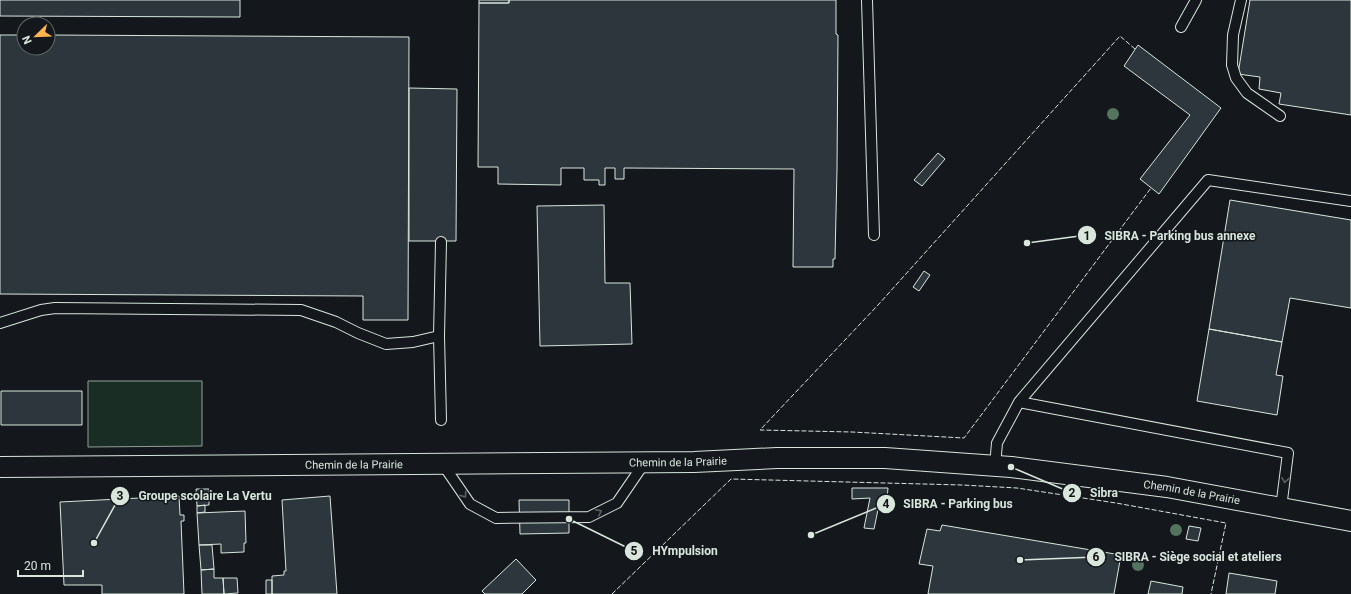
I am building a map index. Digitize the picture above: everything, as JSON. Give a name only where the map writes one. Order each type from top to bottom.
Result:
[{"type":"street","name":"Chemin de la Prairie","points":[[0,467],[709,462],[777,458],[885,458],[995,466],[1167,487],[1351,521]]},
{"type":"lane","points":[[867,0],[874,235]]},
{"type":"lane","points":[[1181,27],[1196,0]]},
{"type":"lane","points":[[1241,0],[1233,35],[1232,65],[1236,78],[1247,93],[1280,116]]},
{"type":"lane","points":[[995,466],[997,443],[1019,402],[1208,180],[1351,202]]},
{"type":"lane","points":[[441,242],[438,336],[441,420]]},
{"type":"lane","points":[[0,323],[41,310],[55,308],[301,310],[336,322],[358,333],[386,344],[413,342],[438,336]]},
{"type":"lane","points":[[1019,402],[1288,452],[1281,508]]},
{"type":"lane","points":[[442,464],[470,504],[496,518],[589,517],[617,503],[645,462]]},
{"type":"green space","points":[[88,381],[202,381],[202,446],[88,447]]},
{"type":"building","points":[[0,0],[240,0],[240,17],[0,16]]},
{"type":"building","points":[[479,0],[509,0],[509,3],[479,3]]},
{"type":"building","points":[[509,0],[836,0],[836,34],[838,35],[837,169],[835,259],[833,259],[833,267],[793,267],[794,169],[624,168],[624,179],[615,179],[615,168],[605,168],[605,185],[599,185],[599,180],[584,180],[584,168],[561,168],[561,185],[498,184],[498,167],[478,167],[479,3],[509,3]]},
{"type":"building","points":[[1250,0],[1351,0],[1351,115],[1279,104],[1281,93],[1259,89],[1260,77],[1238,74]]},
{"type":"building","points":[[0,35],[16,35],[16,56],[56,56],[56,35],[409,37],[408,320],[363,320],[363,296],[0,294]]},
{"type":"building","points":[[1138,45],[1221,108],[1159,194],[1140,179],[1190,115],[1124,66]]},
{"type":"building","points":[[409,88],[457,89],[456,241],[409,241]]},
{"type":"building","points":[[938,153],[945,159],[922,186],[914,180]]},
{"type":"building","points":[[1230,200],[1351,220],[1351,308],[1290,298],[1282,342],[1209,329]]},
{"type":"building","points":[[604,205],[605,283],[630,283],[632,344],[540,346],[537,206]]},
{"type":"building","points":[[924,271],[930,275],[919,291],[913,287]]},
{"type":"building","points":[[1209,329],[1282,342],[1276,375],[1283,376],[1277,415],[1197,401]]},
{"type":"building","points":[[1,391],[82,391],[82,425],[1,425]]},
{"type":"building","points":[[852,488],[888,488],[887,499],[880,500],[874,529],[864,528],[870,498],[852,499]]},
{"type":"building","points":[[196,489],[209,489],[209,505],[197,506]]},
{"type":"building","points":[[179,496],[180,515],[184,515],[184,521],[181,521],[184,594],[102,594],[102,585],[64,585],[60,502]]},
{"type":"building","points":[[330,496],[337,594],[272,594],[272,576],[284,575],[284,571],[286,571],[282,500]]},
{"type":"building","points":[[519,500],[569,500],[569,533],[520,534]]},
{"type":"building","points":[[205,505],[205,512],[197,513],[197,506]]},
{"type":"building","points":[[245,511],[246,543],[244,543],[244,552],[221,553],[221,544],[199,545],[197,513]]},
{"type":"building","points":[[942,525],[1121,555],[1114,594],[928,594],[933,566],[919,564],[927,529],[940,531]]},
{"type":"building","points":[[1189,526],[1201,528],[1198,541],[1186,539]]},
{"type":"building","points":[[199,545],[212,545],[214,569],[201,570]]},
{"type":"building","points":[[516,559],[536,580],[522,594],[485,594],[482,591]]},
{"type":"building","points":[[214,569],[214,578],[223,578],[224,594],[202,594],[201,570]]},
{"type":"building","points":[[1229,573],[1277,581],[1275,594],[1226,594]]},
{"type":"building","points":[[223,578],[237,578],[238,593],[224,594]]},
{"type":"building","points":[[266,580],[272,580],[272,594],[266,594]]},
{"type":"building","points":[[1151,581],[1183,587],[1182,594],[1148,594]]},
{"type":"fence","points":[[1135,49],[1120,36],[878,305],[760,430],[852,432],[964,438],[1151,188]]},
{"type":"fence","points":[[612,594],[731,479],[962,485],[1017,488],[1116,503],[1226,523],[1211,594]]},
{"type":"place","name":"SIBRA - Parking bus annexe","points":[[1027,243]]},
{"type":"place","name":"Sibra","points":[[1011,467]]},
{"type":"place","name":"HYmpulsion","points":[[569,519]]},
{"type":"place","name":"SIBRA - Parking bus","points":[[811,535]]},
{"type":"place","name":"Groupe scolaire La Vertu","points":[[94,543]]},
{"type":"place","name":"SIBRA - Siège social et ateliers","points":[[1020,560]]}]
